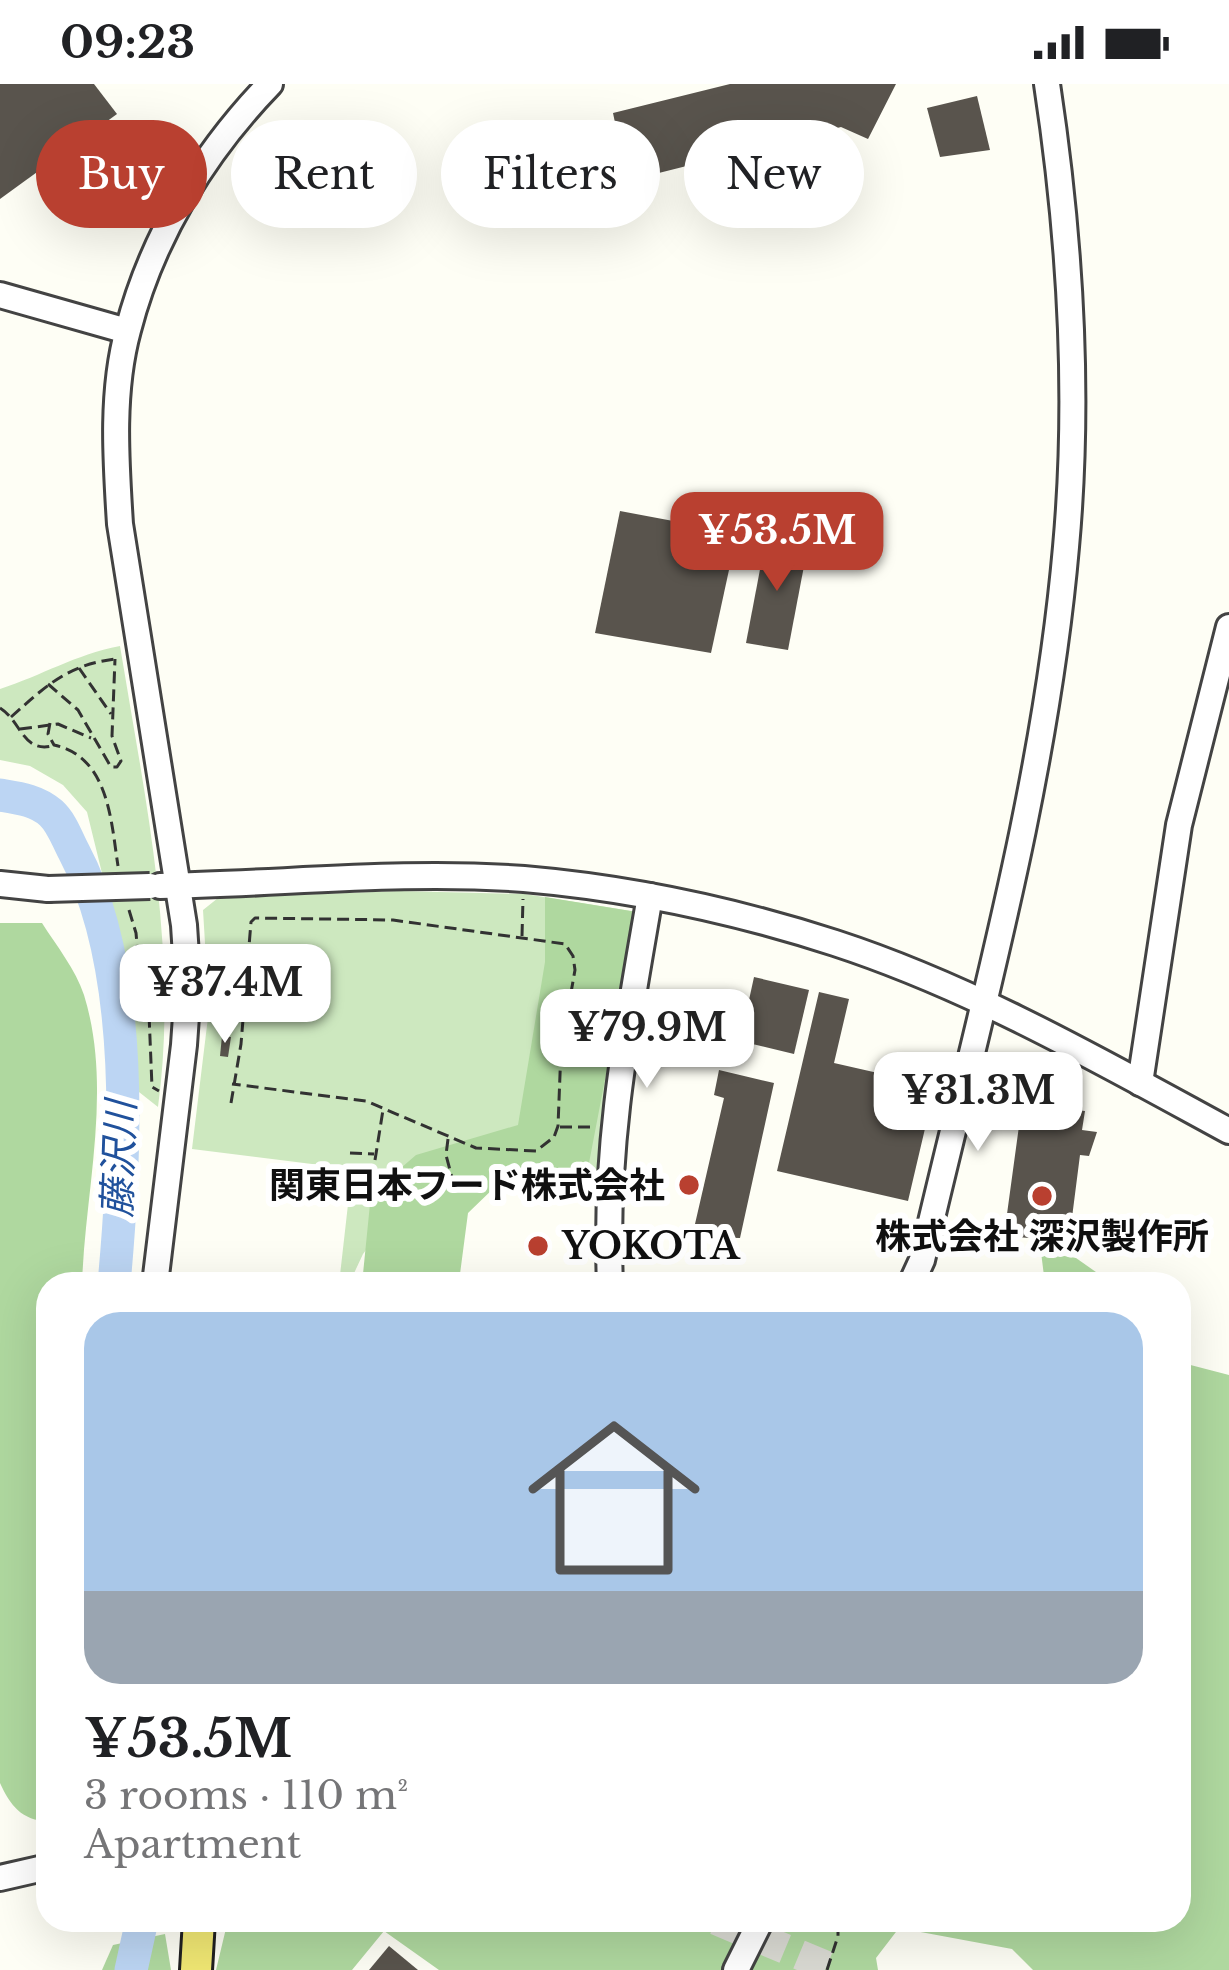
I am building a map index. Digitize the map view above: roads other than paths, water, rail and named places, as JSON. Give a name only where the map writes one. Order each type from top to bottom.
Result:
[{"type":"main road","points":[[196,1970],[198,1932]]},
{"type":"street","points":[[156,1272],[188,987],[164,886],[120,524],[118,396],[128,331],[182,198],[224,136],[270,84]]},
{"type":"street","points":[[916,1272],[1040,746],[1067,545],[1072,337],[1060,174],[1046,84]]},
{"type":"street","points":[[0,296],[128,331]]},
{"type":"street","points":[[1140,1083],[1179,825],[1229,627]]},
{"type":"street","points":[[0,884],[48,889],[395,875],[524,879],[650,896],[839,944],[982,1002],[1229,1131]]},
{"type":"street","points":[[609,1272],[607,1216],[613,1127],[650,896]]},
{"type":"street","points":[[0,1878],[36,1870]]},
{"type":"street","points":[[736,1970],[755,1932]]},
{"type":"waterway","name":"藤沢川","points":[[0,795],[39,805],[58,821],[94,899],[108,951],[122,1064],[122,1179],[115,1272]]},
{"type":"waterway","name":"藤沢川","points":[[131,1970],[139,1932]]},
{"type":"tunnel","points":[[745,1932],[836,1970]]},
{"type":"place","name":"関東日本フード株式会社","points":[[689,1185]]},
{"type":"place","name":"株式会社 深沢製作所","points":[[1042,1196]]},
{"type":"place","name":"YOKOTA","points":[[538,1246]]}]
